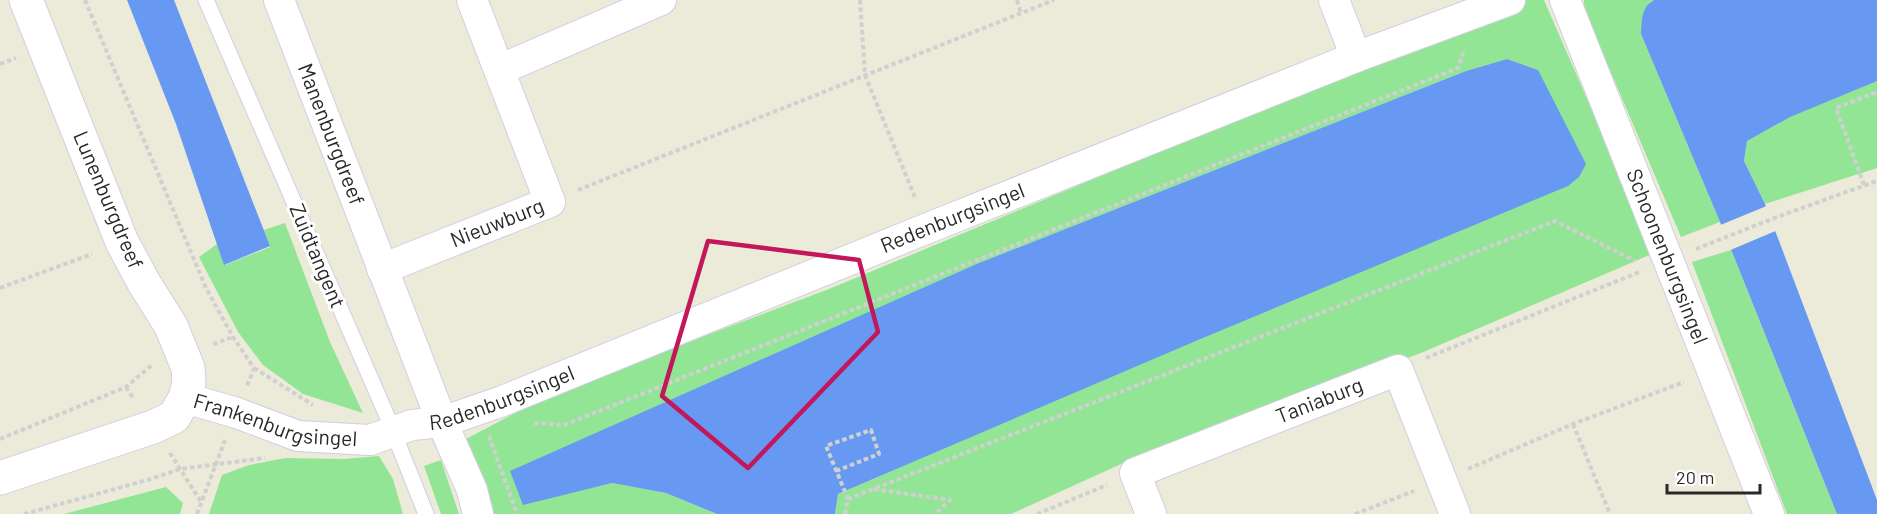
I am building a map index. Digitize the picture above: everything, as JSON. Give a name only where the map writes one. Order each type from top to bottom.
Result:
[{"type":"street","name":"Lunenburgdreef","points":[[26,0],[122,242],[171,326],[188,368],[189,383],[185,398]]},
{"type":"street","name":"Manenburgdreef","points":[[279,0],[442,422],[472,490],[478,514]]},
{"type":"street","name":"Nieuwburg","points":[[382,269],[550,201],[472,0]]},
{"type":"street","points":[[499,70],[661,0]]},
{"type":"street","points":[[1334,0],[1356,57]]},
{"type":"street","name":"Redenburgsingel","points":[[394,433],[411,425],[503,412],[928,228],[1356,57],[1510,0]]},
{"type":"street","name":"Schoonenburgsingel","points":[[1565,0],[1659,264],[1712,371],[1769,514]]},
{"type":"street","points":[[1398,370],[1455,514]]},
{"type":"street","name":"Taniaburg","points":[[1135,473],[1398,370]]},
{"type":"street","name":"Frankenburgsingel","points":[[0,478],[153,427],[174,417],[185,398],[237,413],[298,436],[370,440],[394,433]]},
{"type":"street","points":[[1135,473],[1151,514]]},
{"type":"lane","name":"Zuidtangent","points":[[206,0],[394,433],[426,514]]},
{"type":"path","points":[[85,0],[206,288],[233,337],[254,368],[197,514]]},
{"type":"path","points":[[860,0],[865,75],[928,228]]},
{"type":"path","points":[[1017,0],[1021,13]]},
{"type":"path","points":[[550,201],[1054,0]]},
{"type":"path","points":[[517,514],[488,437],[503,412],[564,425],[1458,68],[1477,12]]},
{"type":"path","points":[[1864,185],[1836,108],[1877,92]]},
{"type":"path","points":[[1398,370],[1777,217],[1877,181]]},
{"type":"path","points":[[848,499],[1555,221],[1659,264]]},
{"type":"path","points":[[0,288],[122,242]]},
{"type":"path","points":[[1355,514],[1442,481],[1573,424],[1712,371]]},
{"type":"path","points":[[0,440],[126,387]]},
{"type":"path","points":[[1573,424],[1610,514]]},
{"type":"path","points":[[836,471],[879,454],[871,430],[826,446],[836,471],[848,499],[845,514]]},
{"type":"path","points":[[24,514],[180,469],[269,458],[298,436]]},
{"type":"path","points":[[1037,514],[1135,473]]},
{"type":"path","points":[[873,489],[950,500],[935,514]]},
{"type":"highlighted area","points":[[708,241],[859,260],[878,332],[748,468],[662,396]]},
{"type":"green space","points":[[1525,0],[1544,0],[1654,253],[1421,353],[1130,460],[1011,514],[835,514],[838,494],[892,471],[1538,70],[1507,59],[1466,71],[979,263],[523,504],[612,483],[666,493],[717,514],[491,514],[466,439],[553,393],[829,289]]},
{"type":"green space","points":[[1584,0],[1654,0],[1650,2],[1641,34],[1720,222],[1681,237],[1584,9]]},
{"type":"green space","points":[[1877,14],[1877,168],[1765,204],[1744,161],[1747,141]]},
{"type":"green space","points":[[285,223],[330,342],[363,413],[303,394],[263,365],[238,332],[199,257],[217,244],[225,265],[270,247],[264,230]]},
{"type":"green space","points":[[1731,250],[1837,514],[1787,514],[1692,262]]},
{"type":"green space","points":[[379,456],[393,479],[403,514],[209,514],[222,475],[249,465],[285,458],[344,459]]},
{"type":"green space","points":[[441,460],[459,514],[441,514],[424,466]]},
{"type":"green space","points":[[166,487],[183,503],[180,514],[64,514]]},
{"type":"water","points":[[127,0],[174,0],[270,246],[224,265],[176,124]]},
{"type":"water","points":[[1654,0],[1877,0],[1877,81],[1790,117],[1747,141],[1744,161],[1765,204],[1877,500],[1877,514],[1837,514],[1720,222],[1641,34],[1644,10]]},
{"type":"water","points":[[1507,59],[1538,70],[1586,164],[1579,177],[1568,186],[1198,340],[838,494],[835,514],[717,514],[666,493],[612,483],[523,505],[510,471],[979,263],[1466,71]]},
{"type":"pier","points":[[1769,205],[1778,230],[1728,251],[1718,226]]}]
